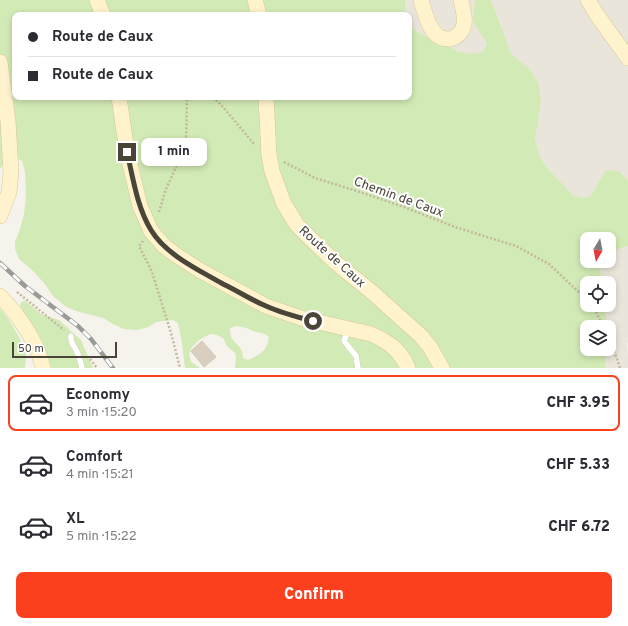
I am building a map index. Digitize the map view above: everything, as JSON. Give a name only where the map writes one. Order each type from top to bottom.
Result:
[{"type":"street","points":[[97,0],[102,12]]},
{"type":"street","points":[[255,0],[258,12]]},
{"type":"street","points":[[421,0],[428,22],[434,33],[439,37],[449,39],[456,37],[463,29],[465,20],[461,0]]},
{"type":"street","points":[[588,0],[628,58]]},
{"type":"street","points":[[0,62],[8,121],[11,172],[9,192],[0,216]]},
{"type":"street","points":[[119,100],[127,152],[140,206],[151,231],[164,246],[201,271],[266,306],[301,318],[371,334],[382,339],[400,354],[408,368]]},
{"type":"street","name":"Route de Caux","points":[[266,100],[269,155],[272,171],[284,204],[297,225],[335,262],[373,293],[421,336],[430,347],[442,368]]},
{"type":"street","points":[[0,296],[31,338],[37,349],[43,368]]},
{"type":"lane","points":[[348,329],[344,341],[356,356],[358,368]]},
{"type":"lane","points":[[71,336],[71,341],[80,359],[82,368]]},
{"type":"path","points":[[180,368],[171,332],[152,272],[139,246],[151,231],[166,189],[186,145],[187,100]]},
{"type":"path","name":"Chemin de Caux","points":[[216,100],[252,142],[269,155],[315,178],[404,207],[455,227],[516,246],[549,264],[580,293]]},
{"type":"path","points":[[16,291],[71,336]]},
{"type":"path","points":[[616,356],[620,368]]},
{"type":"path","points":[[89,357],[97,368]]},
{"type":"shaded area","points":[[405,0],[475,0],[473,16],[474,24],[487,43],[483,52],[472,55],[458,52],[447,45],[431,39],[416,31],[412,27],[412,12],[406,12]]},
{"type":"shaded area","points":[[491,0],[628,0],[628,181],[622,173],[605,171],[591,196],[582,198],[572,195],[549,170],[540,157],[535,139],[541,103],[539,85],[531,70],[512,55]]},
{"type":"shaded area","points":[[628,246],[628,368],[607,368],[605,366],[606,356],[616,356],[616,320],[606,320],[606,312],[616,312],[616,276],[601,276],[600,268],[616,268],[616,250]]},
{"type":"green space","points":[[0,0],[405,0],[406,12],[12,12],[12,100],[412,100],[412,27],[416,31],[447,45],[458,52],[472,54],[483,52],[487,43],[474,24],[473,16],[475,0],[491,0],[512,55],[531,70],[539,85],[541,103],[535,139],[540,157],[549,170],[572,195],[582,198],[591,196],[605,171],[618,172],[628,181],[628,246],[616,250],[616,232],[580,232],[580,268],[600,268],[601,276],[580,276],[580,312],[606,312],[606,320],[580,320],[580,356],[606,356],[605,366],[607,368],[235,368],[235,353],[227,346],[223,338],[210,334],[199,340],[192,347],[189,354],[191,362],[200,368],[185,368],[178,323],[173,320],[156,322],[149,327],[136,330],[124,329],[103,318],[76,311],[65,306],[53,296],[45,284],[19,259],[15,249],[15,242],[24,214],[26,195],[25,172],[22,161],[16,158],[5,164],[0,169]],"holes":[[[236,326],[263,333],[269,337],[267,346],[263,352],[248,360],[243,358],[241,349],[230,334],[230,328]]]},
{"type":"green space","points":[[25,301],[41,314],[59,320],[81,340],[93,368],[51,368],[45,359],[41,339],[20,305],[21,302]]},
{"type":"green space","points":[[0,309],[12,324],[25,350],[25,368],[0,368]]},
{"type":"building","points":[[202,341],[216,357],[204,367],[191,351]]},
{"type":"railway","points":[[0,263],[25,286],[78,326],[91,339],[113,368]]},
{"type":"route","points":[[127,152],[140,206],[151,231],[164,246],[201,271],[257,302],[282,312],[313,321]]}]
